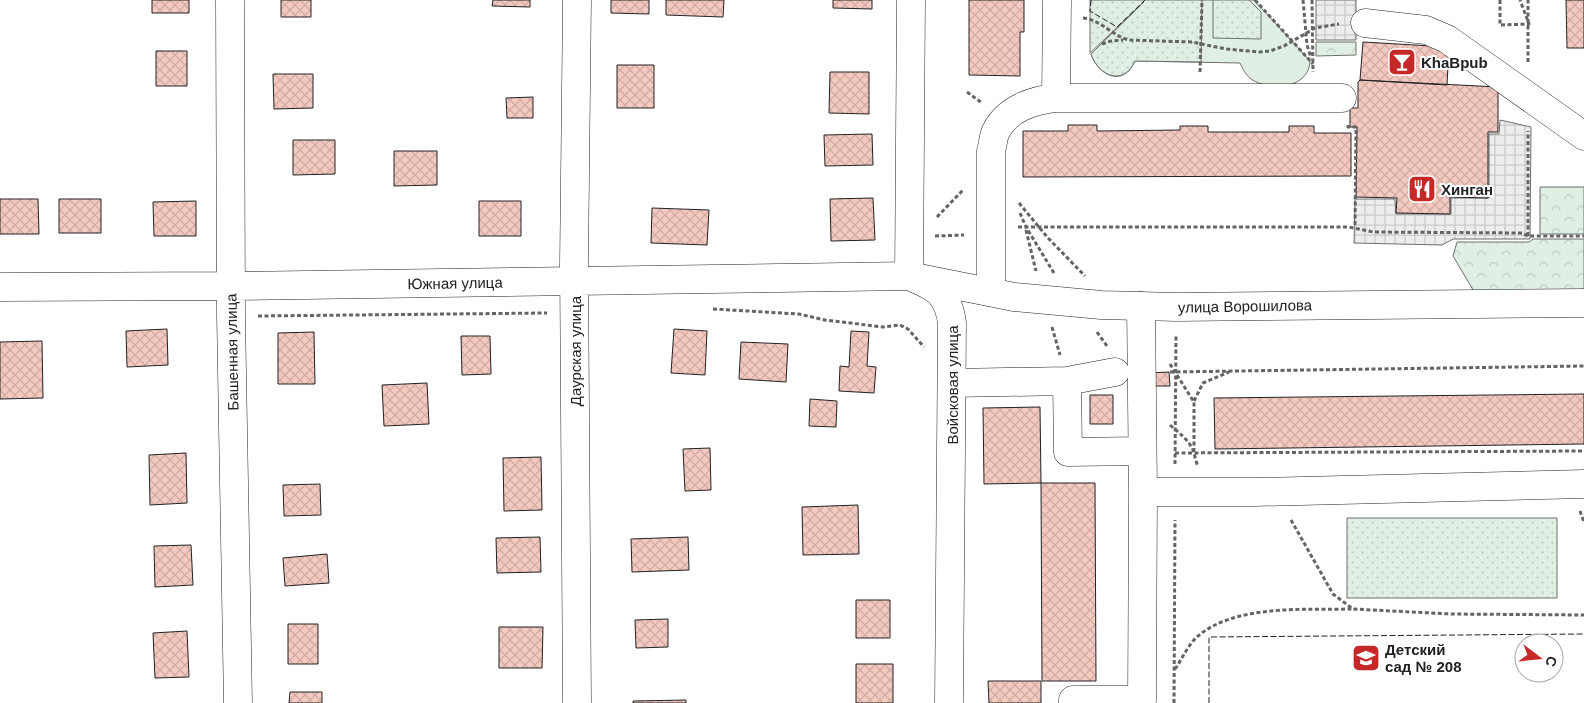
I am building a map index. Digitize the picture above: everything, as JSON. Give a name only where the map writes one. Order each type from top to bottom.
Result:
[{"type":"street","name":"Башенная улица","points":[[230,0],[231,316],[238,703]]},
{"type":"street","name":"Даурская улица","points":[[577,703],[574,282],[578,0]]},
{"type":"street","points":[[909,276],[911,0]]},
{"type":"street","points":[[1056,98],[1058,0]]},
{"type":"street","points":[[1365,23],[1426,30],[1447,39],[1584,136]]},
{"type":"street","points":[[952,323],[959,311],[974,303],[1002,294],[991,151],[996,132],[1005,118],[1024,105],[1056,98],[1345,108]]},
{"type":"street","name":"Южная улица","points":[[0,287],[574,282],[909,276]]},
{"type":"street","name":"улица Ворошилова","points":[[909,276],[1002,294],[1140,306],[1584,303]]},
{"type":"street","name":"Войсковая улица","points":[[909,276],[937,288],[950,308],[952,323],[949,703]]},
{"type":"street","points":[[1072,703],[1073,700],[1142,700],[1142,451],[1121,372],[1140,306]]},
{"type":"street","points":[[952,383],[1067,381],[1121,372]]},
{"type":"street","points":[[1067,381],[1068,452],[1142,451]]},
{"type":"street","points":[[1143,492],[1264,492],[1584,484]]},
{"type":"path","points":[[1200,64],[1202,0]]},
{"type":"path","points":[[1255,0],[1313,64]]},
{"type":"path","points":[[1303,0],[1305,33],[1313,64]]},
{"type":"path","points":[[1312,0],[1313,64]]},
{"type":"path","points":[[1500,0],[1500,24],[1528,24]]},
{"type":"path","points":[[1520,0],[1528,24]]},
{"type":"path","points":[[1528,0],[1529,70]]},
{"type":"path","points":[[1090,18],[1128,40]]},
{"type":"path","points":[[1102,44],[1118,40],[1128,40],[1201,44],[1226,49],[1260,52],[1278,49],[1312,29],[1327,25],[1365,23]]},
{"type":"path","points":[[967,92],[976,101],[985,105]]},
{"type":"path","points":[[1345,108],[1348,127],[1356,127],[1354,227]]},
{"type":"path","points":[[1528,138],[1528,236]]},
{"type":"path","points":[[935,222],[938,216],[975,177],[991,151]]},
{"type":"path","points":[[1017,208],[1031,240]]},
{"type":"path","points":[[1027,212],[1048,238]]},
{"type":"path","points":[[1021,227],[1354,227],[1373,232],[1522,233],[1528,236],[1584,236]]},
{"type":"path","points":[[929,236],[966,235]]},
{"type":"path","points":[[710,309],[799,314],[825,320],[884,326],[900,325],[908,329],[926,349]]},
{"type":"path","points":[[231,316],[575,313]]},
{"type":"path","points":[[1194,402],[1175,371],[1584,366]]},
{"type":"path","points":[[1200,470],[1195,460],[1194,452],[1194,402],[1203,383],[1232,371]]},
{"type":"path","points":[[1168,424],[1187,440],[1194,452]]},
{"type":"path","points":[[1175,452],[1584,451]]},
{"type":"path","points":[[1289,516],[1333,594],[1352,610]]},
{"type":"path","points":[[1175,669],[1196,638],[1218,624],[1241,616],[1260,613],[1352,610],[1451,614],[1584,615]]},
{"type":"green space","points":[[1090,0],[1202,0],[1201,62],[1135,61],[1125,74],[1112,76],[1106,73],[1095,62],[1091,54],[1144,2],[1090,53]]},
{"type":"green space","points":[[1146,0],[1254,0],[1310,61],[1308,70],[1296,82],[1278,86],[1268,86],[1251,79],[1240,63],[1135,61],[1125,74],[1112,76],[1100,68],[1091,54]]},
{"type":"green space","points":[[1213,0],[1249,0],[1261,12],[1261,39],[1213,38]]},
{"type":"green space","points":[[1316,42],[1356,42],[1356,55],[1316,56]]},
{"type":"green space","points":[[1540,187],[1584,187],[1584,234],[1540,234]]},
{"type":"green space","points":[[1533,239],[1584,239],[1584,300],[1479,300],[1453,256],[1457,242],[1529,242]]},
{"type":"green space","points":[[1347,518],[1557,518],[1557,598],[1347,598]]},
{"type":"shaded area","points":[[1316,0],[1356,0],[1356,40],[1316,40]]},
{"type":"shaded area","points":[[1500,120],[1531,127],[1530,239],[1453,239],[1442,245],[1354,243],[1355,199],[1395,199],[1396,214],[1451,214],[1451,198],[1489,198],[1489,134],[1499,134]]},
{"type":"building","points":[[152,0],[189,0],[189,13],[152,13]]},
{"type":"building","points":[[281,0],[311,0],[311,17],[281,17]]},
{"type":"building","points":[[493,0],[530,0],[530,7],[492,6]]},
{"type":"building","points":[[611,0],[649,0],[649,14],[611,13]]},
{"type":"building","points":[[666,0],[724,0],[723,17],[666,15]]},
{"type":"building","points":[[833,0],[872,0],[872,9],[833,8]]},
{"type":"building","points":[[969,0],[1024,0],[1024,32],[1020,32],[1020,76],[969,75]]},
{"type":"building","points":[[1566,0],[1584,0],[1584,48],[1567,48]]},
{"type":"building","points":[[1363,42],[1449,47],[1447,85],[1360,80]]},
{"type":"building","points":[[156,51],[187,51],[187,86],[156,86]]},
{"type":"building","points":[[617,65],[654,65],[654,108],[617,108]]},
{"type":"building","points":[[830,72],[869,72],[869,114],[829,113]]},
{"type":"building","points":[[273,74],[313,74],[313,108],[274,109]]},
{"type":"building","points":[[1360,80],[1498,87],[1498,132],[1488,132],[1488,198],[1450,197],[1450,214],[1396,213],[1397,198],[1356,197],[1357,127],[1350,127],[1350,108],[1358,108],[1358,82]]},
{"type":"building","points":[[533,97],[533,118],[507,118],[506,98]]},
{"type":"building","points":[[1068,125],[1097,125],[1097,131],[1180,130],[1180,126],[1208,126],[1208,132],[1289,132],[1289,126],[1314,126],[1314,133],[1351,133],[1351,176],[1023,177],[1023,131],[1068,131]]},
{"type":"building","points":[[872,134],[873,165],[825,166],[824,135]]},
{"type":"building","points":[[293,140],[335,140],[335,174],[293,175]]},
{"type":"building","points":[[394,151],[437,151],[437,185],[394,186]]},
{"type":"building","points":[[873,198],[875,240],[831,241],[830,199]]},
{"type":"building","points":[[0,199],[38,199],[39,234],[0,234]]},
{"type":"building","points":[[59,199],[101,199],[101,233],[59,233]]},
{"type":"building","points":[[196,201],[196,236],[154,236],[153,202]]},
{"type":"building","points":[[479,201],[521,201],[521,236],[479,236]]},
{"type":"building","points":[[652,208],[709,210],[707,245],[651,243]]},
{"type":"building","points":[[167,329],[168,365],[127,367],[126,331]]},
{"type":"building","points":[[674,329],[707,331],[705,375],[671,373]]},
{"type":"building","points":[[851,331],[869,332],[867,366],[876,367],[874,393],[839,391],[840,366],[849,367]]},
{"type":"building","points":[[314,332],[315,384],[278,384],[278,333]]},
{"type":"building","points":[[461,336],[490,336],[491,374],[462,375]]},
{"type":"building","points":[[42,341],[43,398],[0,399],[0,342]]},
{"type":"building","points":[[741,342],[788,344],[786,382],[739,379]]},
{"type":"building","points":[[1169,372],[1170,386],[1148,386],[1147,373]]},
{"type":"building","points":[[427,383],[429,424],[384,426],[382,385]]},
{"type":"building","points":[[1584,394],[1584,444],[1215,449],[1214,398]]},
{"type":"building","points":[[1090,395],[1113,395],[1113,424],[1090,424]]},
{"type":"building","points":[[810,399],[837,401],[836,427],[809,426]]},
{"type":"building","points":[[1040,407],[1041,483],[984,484],[983,408]]},
{"type":"building","points":[[710,448],[711,490],[685,491],[683,449]]},
{"type":"building","points":[[186,453],[187,503],[150,505],[149,455]]},
{"type":"building","points":[[541,457],[542,510],[504,511],[503,458]]},
{"type":"building","points":[[1041,483],[1095,483],[1096,681],[1042,681]]},
{"type":"building","points":[[320,484],[321,515],[284,516],[283,485]]},
{"type":"building","points":[[858,505],[859,554],[803,555],[802,507]]},
{"type":"building","points":[[540,537],[541,572],[497,573],[496,538]]},
{"type":"building","points":[[688,537],[689,570],[632,572],[631,539]]},
{"type":"building","points":[[191,545],[193,585],[155,587],[154,546]]},
{"type":"building","points":[[327,554],[329,583],[285,586],[283,558]]},
{"type":"building","points":[[856,600],[890,600],[890,638],[856,638]]},
{"type":"building","points":[[668,619],[668,647],[636,648],[635,620]]},
{"type":"building","points":[[288,624],[318,624],[318,664],[288,664]]},
{"type":"building","points":[[499,627],[543,627],[542,668],[499,668]]},
{"type":"building","points":[[187,631],[189,677],[155,678],[153,633]]},
{"type":"building","points":[[856,664],[893,664],[893,703],[856,703]]},
{"type":"building","points":[[988,681],[1041,681],[1041,703],[989,703]]},
{"type":"building","points":[[290,692],[322,692],[322,703],[289,703]]},
{"type":"building","points":[[686,700],[686,703],[633,703],[633,701]]},
{"type":"fence","points":[[1091,0],[1090,11],[1117,27],[1145,0]]},
{"type":"fence","points":[[1209,703],[1209,637],[1584,634]]},
{"type":"place","name":"KhaBpub","points":[[1402,62]]},
{"type":"place","name":"Хинган","points":[[1422,189]]},
{"type":"place","name":"Детский сад № 208","points":[[1366,658]]}]
